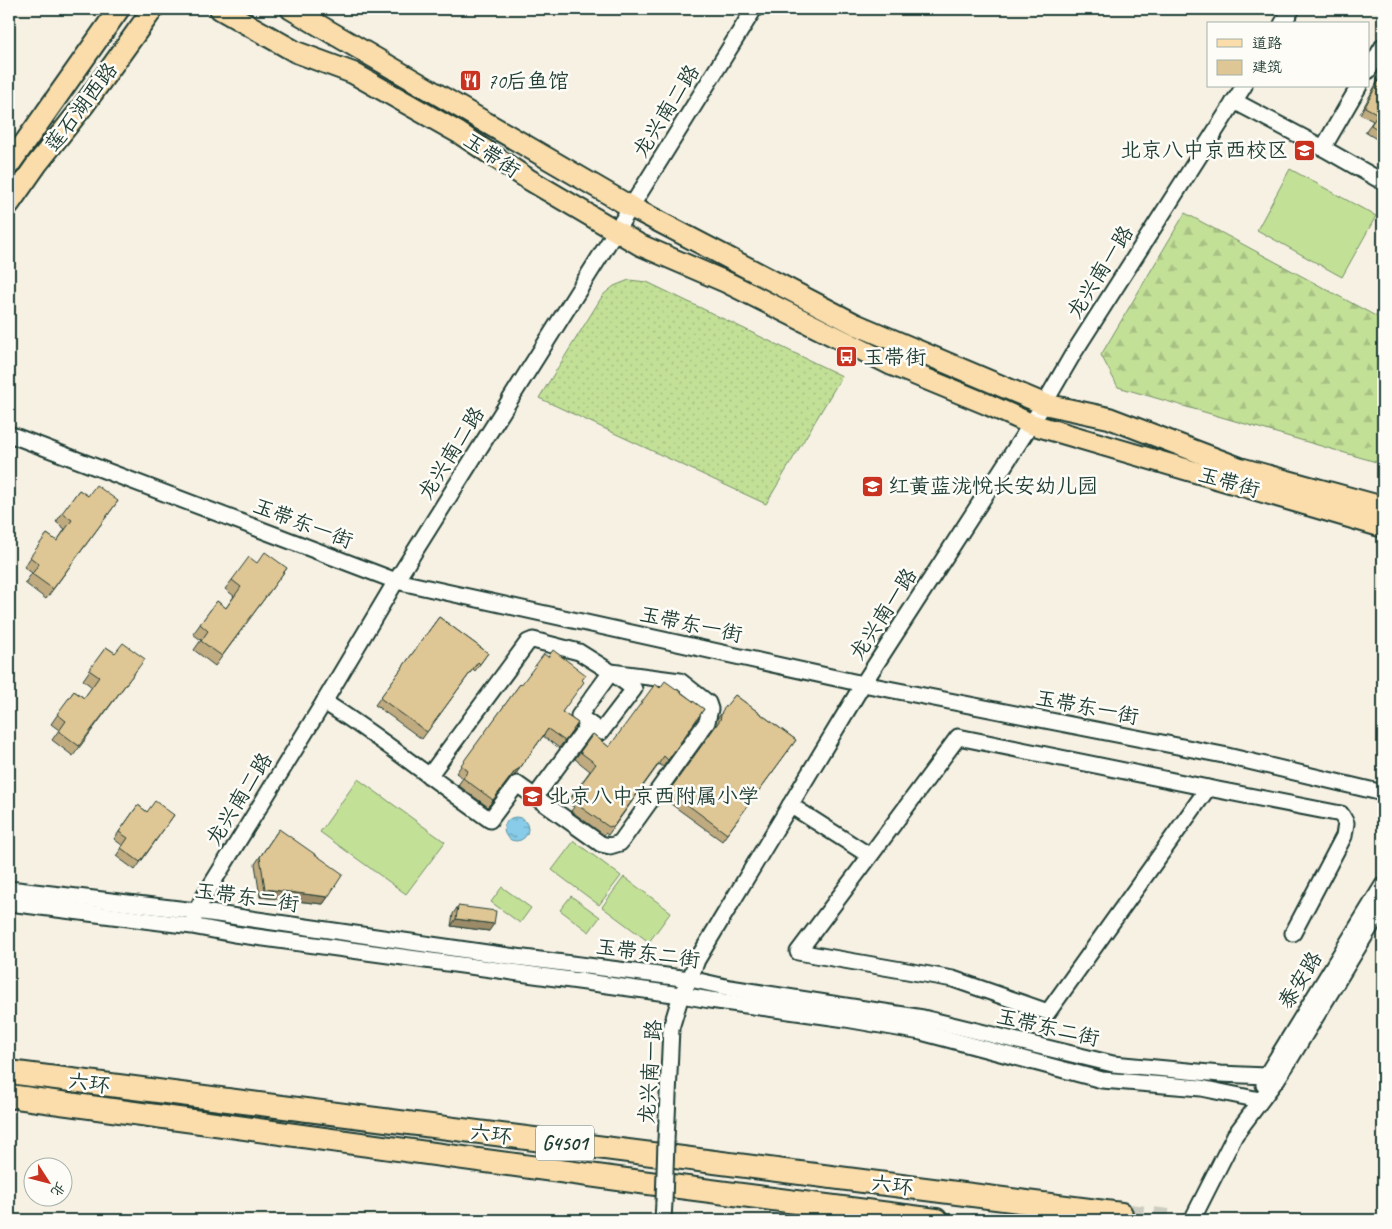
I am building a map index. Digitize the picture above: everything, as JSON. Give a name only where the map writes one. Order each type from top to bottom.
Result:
[{"type":"highway","name":"六环","points":[[9,1072],[1121,1214]]},
{"type":"highway","name":"六环","points":[[9,1096],[633,1181],[936,1220]]},
{"type":"main road","name":"莲石湖西路","points":[[9,165],[120,9]]},
{"type":"main road","name":"莲石湖西路","points":[[9,204],[37,164],[84,105],[153,9]]},
{"type":"main road","name":"玉带街","points":[[220,9],[296,52],[353,73],[459,133],[528,179],[640,245],[735,286],[892,365],[1031,424],[1383,527]]},
{"type":"main road","name":"玉带街","points":[[291,9],[631,207],[855,324],[1044,404],[1109,418],[1240,468],[1383,508]]},
{"type":"street","name":"龙兴南二路","points":[[194,918],[204,895],[324,702],[396,581],[754,9]]},
{"type":"street","points":[[1283,22],[1292,9]]},
{"type":"street","points":[[1370,68],[1383,46]]},
{"type":"street","name":"龙兴南一路","points":[[663,1220],[671,1028],[681,994],[690,979],[697,960],[863,684],[1044,404],[1073,354],[1243,88]]},
{"type":"street","points":[[1323,148],[1359,88]]},
{"type":"street","points":[[1234,101],[1383,182]]},
{"type":"street","name":"玉带东一街","points":[[9,434],[396,581],[863,684],[1223,755],[1383,793]]},
{"type":"street","points":[[428,776],[528,642],[533,640],[579,652],[611,672],[634,688],[601,732],[579,716],[611,672]]},
{"type":"street","points":[[324,702],[490,820],[517,784],[601,844],[610,846],[634,835],[707,722],[710,709],[708,702],[680,682],[611,672]]},
{"type":"street","points":[[535,797],[589,724]]},
{"type":"street","points":[[1208,788],[1048,1012],[953,979],[798,952],[958,737],[1340,814],[1346,823],[1344,836],[1293,933]]},
{"type":"street","points":[[790,805],[870,856]]},
{"type":"street","name":"泰安路","points":[[1192,1220],[1235,1135],[1260,1100],[1383,885]]},
{"type":"street","name":"玉带东二街","points":[[9,889],[194,918],[690,979],[730,988],[923,1018],[1113,1064],[1272,1078]]},
{"type":"street","name":"玉带东二街","points":[[9,903],[194,918],[234,934],[681,994],[710,1000],[846,1019],[921,1032],[1102,1080],[1201,1088],[1260,1100]]},
{"type":"street","name":"泰安路","points":[[1272,1078],[1383,906]]},
{"type":"green space","points":[[1290,169],[1376,216],[1342,277],[1257,230]]},
{"type":"green space","points":[[1185,213],[1383,320],[1383,464],[1118,387],[1101,355]]},
{"type":"green space","points":[[629,280],[647,282],[842,376],[766,504],[539,398],[603,295],[614,286]]},
{"type":"green space","points":[[358,779],[445,842],[406,894],[320,832]]},
{"type":"green space","points":[[574,841],[621,876],[599,905],[552,870]]},
{"type":"green space","points":[[624,877],[671,912],[649,942],[602,907]]},
{"type":"green space","points":[[502,887],[531,908],[520,923],[491,902]]},
{"type":"green space","points":[[571,896],[600,917],[589,932],[560,910]]},
{"type":"water","points":[[516,817],[524,821],[528,829],[524,837],[516,841],[508,837],[504,829],[508,821]]},
{"type":"building","points":[[1383,73],[1383,133],[1371,125],[1378,114],[1365,107]]},
{"type":"building","points":[[96,485],[118,501],[53,589],[32,574],[39,564],[30,557],[47,534],[57,541],[72,520],[62,513],[79,490],[88,496]]},
{"type":"building","points":[[265,552],[287,568],[222,656],[201,641],[208,631],[200,624],[217,601],[226,608],[241,587],[232,580],[249,557],[257,563]]},
{"type":"building","points":[[439,617],[488,653],[480,664],[478,662],[427,732],[380,698]]},
{"type":"building","points":[[123,643],[145,659],[79,746],[59,731],[66,721],[57,714],[74,691],[84,698],[99,677],[89,670],[106,647],[115,653]]},
{"type":"building","points":[[553,650],[586,675],[582,680],[584,682],[562,712],[578,723],[565,741],[548,729],[520,768],[515,771],[493,800],[463,778],[468,771],[461,765],[544,654],[548,657]]},
{"type":"building","points":[[665,681],[704,709],[668,760],[664,756],[613,827],[609,827],[576,804],[579,800],[572,796],[596,764],[580,752],[593,734],[609,747],[655,684],[660,688]]},
{"type":"building","points":[[735,695],[796,740],[727,834],[669,791],[720,720],[722,711]]},
{"type":"building","points":[[155,801],[174,815],[140,862],[121,848],[128,838],[119,832],[138,805],[147,812]]},
{"type":"building","points":[[279,829],[343,874],[328,897],[265,889],[260,857]]},
{"type":"building","points":[[458,906],[496,911],[494,924],[456,919]]},
{"type":"tunnel","points":[[1121,1214],[1168,1220]]},
{"type":"place","name":"70后鱼馆","points":[[471,81]]},
{"type":"place","name":"北京八中京西校区","points":[[1304,150]]},
{"type":"place","name":"玉带街","points":[[847,357]]},
{"type":"place","name":"红黄蓝泷悦长安幼儿园","points":[[872,486]]},
{"type":"place","name":"北京八中京西附属小学","points":[[533,796]]}]
